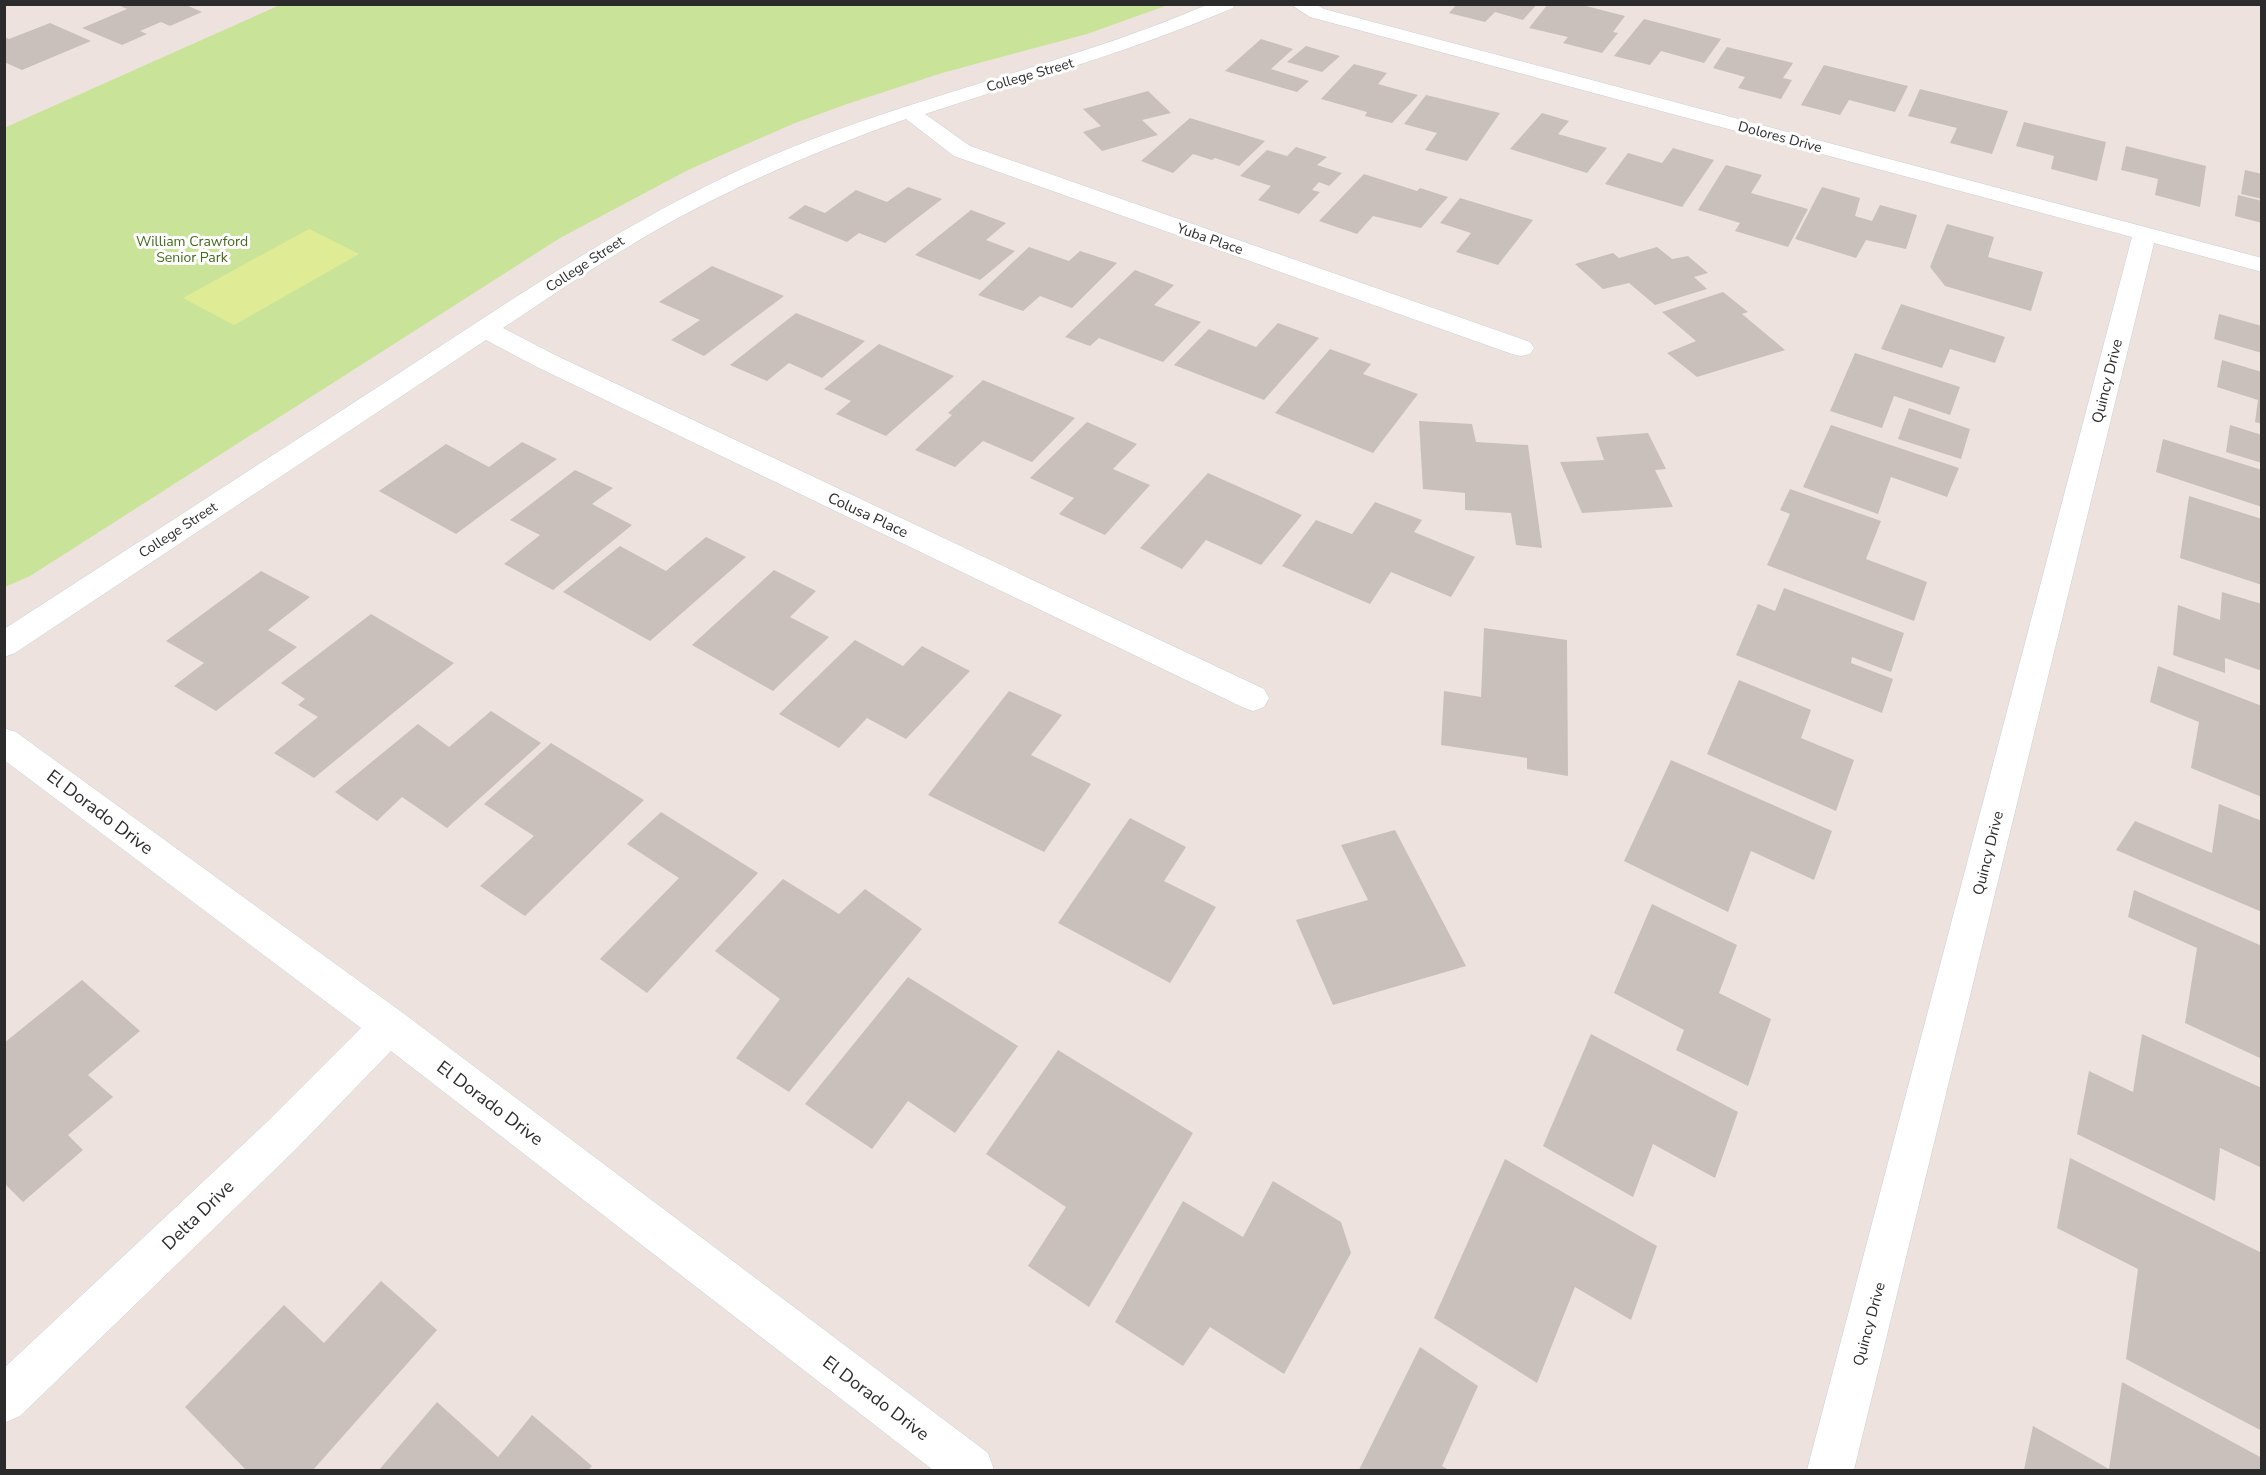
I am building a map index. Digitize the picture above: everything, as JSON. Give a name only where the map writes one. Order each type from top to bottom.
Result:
[{"type":"street","name":"College Street","points":[[4,645],[619,241],[674,210],[851,132],[1135,43],[1226,4]]},
{"type":"street","name":"Dolores Drive","points":[[1299,4],[1317,13],[2262,266]]},
{"type":"street","name":"Yuba Place","points":[[909,112],[962,151],[1521,348]]},
{"type":"street","name":"Quincy Drive","points":[[1831,1470],[2144,235]]},
{"type":"street","name":"Colusa Place","points":[[485,329],[546,361],[1253,698]]},
{"type":"street","name":"El Dorado Drive","points":[[4,741],[389,1026],[971,1470]]},
{"type":"street","name":"Delta Drive","points":[[4,1400],[282,1135],[389,1026]]},
{"type":"green space","name":"William Crawford Senior Park","points":[[280,5],[1168,5],[1087,34],[942,73],[847,104],[795,123],[688,170],[560,238],[30,576],[5,587],[4,128]]},
{"type":"green space","points":[[309,229],[359,254],[234,325],[183,298]]},
{"type":"building","points":[[116,4],[184,4],[202,12],[170,26],[161,22],[140,31],[147,34],[122,45],[82,28],[127,9]]},
{"type":"building","points":[[1457,4],[1537,4],[1523,20],[1495,12],[1485,22],[1449,13]]},
{"type":"building","points":[[1548,4],[1578,4],[1625,16],[1613,32],[1618,33],[1602,53],[1563,43],[1568,37],[1529,28]]},
{"type":"building","points":[[1644,19],[1721,39],[1704,63],[1661,51],[1650,65],[1614,56]]},
{"type":"building","points":[[50,23],[91,41],[22,70],[4,62],[4,37],[9,39]]},
{"type":"building","points":[[1261,39],[1293,49],[1271,69],[1309,81],[1297,92],[1225,71]]},
{"type":"building","points":[[1306,46],[1340,56],[1322,72],[1287,62]]},
{"type":"building","points":[[1727,47],[1793,63],[1783,78],[1792,80],[1781,99],[1738,88],[1745,77],[1713,68]]},
{"type":"building","points":[[1354,64],[1387,73],[1378,84],[1418,95],[1392,123],[1365,116],[1367,112],[1321,99]]},
{"type":"building","points":[[1824,65],[1908,86],[1895,112],[1849,100],[1840,115],[1801,105]]},
{"type":"building","points":[[1920,89],[2008,111],[1992,154],[1950,143],[1957,128],[1908,116]]},
{"type":"building","points":[[1148,91],[1171,113],[1142,120],[1158,135],[1102,151],[1083,132],[1101,126],[1083,109]]},
{"type":"building","points":[[1426,95],[1500,113],[1467,161],[1425,150],[1437,133],[1404,124]]},
{"type":"building","points":[[1542,113],[1569,121],[1558,134],[1607,148],[1587,173],[1510,149]]},
{"type":"building","points":[[1190,118],[1265,141],[1239,166],[1193,154],[1173,173],[1141,161]]},
{"type":"building","points":[[2024,122],[2106,142],[2097,181],[2051,169],[2054,156],[2016,146]]},
{"type":"building","points":[[2126,146],[2206,166],[2200,207],[2155,195],[2158,179],[2121,170]]},
{"type":"building","points":[[1296,147],[1327,157],[1317,165],[1342,173],[1329,186],[1319,182],[1312,190],[1320,192],[1299,214],[1258,200],[1271,186],[1240,176],[1267,150],[1287,156]]},
{"type":"building","points":[[1673,148],[1714,160],[1682,207],[1605,184],[1628,153],[1662,163]]},
{"type":"building","points":[[1726,165],[1762,175],[1751,193],[1808,209],[1788,247],[1735,231],[1740,223],[1698,210]]},
{"type":"building","points":[[2245,170],[2262,174],[2262,199],[2241,194]]},
{"type":"building","points":[[1364,174],[1417,191],[1420,188],[1448,197],[1421,228],[1373,216],[1357,234],[1319,221]]},
{"type":"building","points":[[908,187],[942,199],[885,243],[859,233],[847,242],[788,218],[805,205],[825,213],[856,190],[887,202]]},
{"type":"building","points":[[1822,187],[1860,198],[1855,216],[1872,221],[1880,205],[1917,215],[1906,249],[1866,240],[1856,258],[1795,239]]},
{"type":"building","points":[[2238,195],[2262,201],[2262,223],[2235,216]]},
{"type":"building","points":[[1460,198],[1533,220],[1498,265],[1456,252],[1471,233],[1440,223]]},
{"type":"building","points":[[971,210],[1006,223],[986,240],[1015,251],[980,280],[915,255]]},
{"type":"building","points":[[1947,224],[1994,237],[1988,257],[2043,272],[2031,311],[1945,286],[1930,267]]},
{"type":"building","points":[[1029,247],[1069,261],[1080,251],[1117,263],[1072,308],[1040,296],[1023,311],[978,295]]},
{"type":"building","points":[[1657,247],[1672,259],[1688,256],[1708,273],[1694,277],[1707,289],[1655,305],[1629,283],[1603,289],[1575,264],[1613,253],[1619,258]]},
{"type":"building","points":[[712,266],[784,296],[704,356],[671,340],[700,320],[659,302]]},
{"type":"building","points":[[1135,270],[1174,285],[1154,305],[1201,322],[1163,362],[1099,338],[1090,346],[1065,337]]},
{"type":"building","points":[[1723,292],[1748,312],[1742,314],[1785,350],[1697,377],[1667,353],[1696,341],[1662,312]]},
{"type":"building","points":[[1901,304],[2005,337],[1995,363],[1950,349],[1942,368],[1881,349]]},
{"type":"building","points":[[796,313],[865,341],[822,378],[789,363],[767,381],[730,365]]},
{"type":"building","points":[[2219,314],[2262,326],[2262,353],[2214,339]]},
{"type":"building","points":[[1278,323],[1319,338],[1264,400],[1174,365],[1209,329],[1256,347]]},
{"type":"building","points":[[879,344],[954,376],[886,436],[836,414],[851,401],[824,389]]},
{"type":"building","points":[[1330,349],[1371,364],[1363,374],[1418,394],[1373,453],[1275,413]]},
{"type":"building","points":[[1855,353],[1960,387],[1950,415],[1894,396],[1882,428],[1830,411]]},
{"type":"building","points":[[2222,360],[2262,372],[2262,424],[2255,422],[2258,400],[2217,387]]},
{"type":"building","points":[[983,380],[1075,418],[1032,462],[983,441],[955,467],[915,450],[952,415],[948,413]]},
{"type":"building","points":[[1909,408],[1970,429],[1961,459],[1898,439]]},
{"type":"building","points":[[1419,421],[1472,424],[1476,442],[1528,445],[1542,548],[1516,545],[1511,513],[1465,510],[1465,493],[1423,489]]},
{"type":"building","points":[[1087,422],[1137,444],[1113,469],[1150,485],[1105,535],[1059,514],[1074,498],[1030,478]]},
{"type":"building","points":[[1831,425],[1959,468],[1947,497],[1891,477],[1878,514],[1803,487]]},
{"type":"building","points":[[2230,425],[2262,435],[2262,463],[2226,452]]},
{"type":"building","points":[[1648,433],[1666,469],[1655,470],[1673,507],[1582,513],[1560,462],[1604,460],[1596,437]]},
{"type":"building","points":[[2163,439],[2262,470],[2262,507],[2156,472]]},
{"type":"building","points":[[522,442],[557,459],[456,534],[379,491],[446,444],[489,467]]},
{"type":"building","points":[[575,470],[613,488],[592,504],[632,525],[553,590],[504,564],[540,535],[510,520]]},
{"type":"building","points":[[1208,473],[1302,515],[1261,565],[1206,540],[1182,569],[1140,548]]},
{"type":"building","points":[[1790,489],[1881,521],[1866,559],[1927,582],[1914,621],[1767,565],[1790,514],[1780,510]]},
{"type":"building","points":[[2189,496],[2262,519],[2262,585],[2180,558]]},
{"type":"building","points":[[1375,502],[1422,520],[1414,532],[1475,557],[1451,597],[1391,572],[1370,604],[1282,566],[1316,520],[1352,534]]},
{"type":"building","points":[[706,537],[746,557],[650,641],[563,592],[620,546],[666,571]]},
{"type":"building","points":[[774,570],[816,591],[790,617],[829,637],[773,691],[692,645]]},
{"type":"building","points":[[261,571],[310,597],[268,630],[297,647],[216,711],[174,686],[204,663],[166,641]]},
{"type":"building","points":[[1784,588],[1904,633],[1891,672],[1852,657],[1851,663],[1893,679],[1882,713],[1736,655],[1758,604],[1775,611]]},
{"type":"building","points":[[2222,592],[2262,604],[2262,671],[2225,658],[2225,673],[2173,655],[2178,605],[2220,620]]},
{"type":"building","points":[[371,614],[454,663],[314,778],[274,753],[318,717],[298,705],[305,699],[281,683]]},
{"type":"building","points":[[1484,628],[1567,640],[1568,776],[1527,769],[1527,758],[1441,745],[1444,691],[1481,697]]},
{"type":"building","points":[[855,640],[903,666],[922,646],[970,671],[906,739],[867,718],[839,748],[779,714]]},
{"type":"building","points":[[2158,666],[2262,706],[2262,797],[2191,768],[2199,722],[2150,702]]},
{"type":"building","points":[[1739,680],[1811,710],[1801,738],[1854,760],[1836,811],[1707,754]]},
{"type":"building","points":[[1009,691],[1062,715],[1031,755],[1091,784],[1044,852],[928,795]]},
{"type":"building","points":[[491,711],[541,743],[447,828],[402,797],[377,821],[335,792],[418,724],[449,747]]},
{"type":"building","points":[[551,743],[644,800],[525,916],[480,886],[534,836],[484,804]]},
{"type":"building","points":[[1671,760],[1832,831],[1814,880],[1751,851],[1728,912],[1624,861]]},
{"type":"building","points":[[2219,804],[2262,821],[2262,912],[2116,850],[2135,821],[2212,853]]},
{"type":"building","points":[[661,812],[758,873],[647,993],[600,959],[679,878],[627,844]]},
{"type":"building","points":[[1130,818],[1186,847],[1164,881],[1216,907],[1170,983],[1058,923]]},
{"type":"building","points":[[1395,830],[1466,966],[1333,1005],[1296,920],[1368,900],[1341,845]]},
{"type":"building","points":[[783,879],[839,914],[865,889],[922,929],[789,1092],[736,1058],[780,999],[715,951]]},
{"type":"building","points":[[2134,890],[2262,946],[2262,1059],[2185,1023],[2197,948],[2128,917]]},
{"type":"building","points":[[1652,904],[1737,945],[1719,993],[1771,1019],[1748,1086],[1676,1050],[1684,1030],[1614,993]]},
{"type":"building","points":[[908,977],[1018,1046],[955,1133],[908,1101],[872,1149],[805,1104]]},
{"type":"building","points":[[82,980],[140,1031],[88,1075],[113,1097],[68,1135],[83,1150],[23,1202],[4,1183],[4,1043]]},
{"type":"building","points":[[1591,1034],[1738,1112],[1715,1178],[1653,1144],[1633,1197],[1543,1146]]},
{"type":"building","points":[[2142,1034],[2262,1088],[2262,1168],[2220,1148],[2215,1201],[2077,1134],[2089,1071],[2133,1092]]},
{"type":"building","points":[[1058,1050],[1193,1133],[1089,1307],[1028,1266],[1066,1207],[986,1154]]},
{"type":"building","points":[[2070,1158],[2262,1253],[2262,1431],[2126,1359],[2138,1269],[2057,1228]]},
{"type":"building","points":[[1505,1159],[1657,1246],[1631,1320],[1575,1287],[1537,1383],[1434,1318]]},
{"type":"building","points":[[1273,1181],[1341,1222],[1351,1253],[1284,1374],[1210,1327],[1183,1366],[1115,1322],[1183,1201],[1243,1237]]},
{"type":"building","points":[[381,1281],[437,1330],[313,1470],[246,1470],[185,1407],[284,1305],[324,1343]]},
{"type":"building","points":[[1420,1347],[1478,1386],[1442,1466],[1449,1470],[1359,1470]]},
{"type":"building","points":[[2122,1382],[2262,1458],[2262,1470],[2024,1470],[2033,1426],[2109,1469]]},
{"type":"building","points":[[437,1402],[498,1457],[532,1415],[592,1466],[588,1470],[379,1470]]}]
